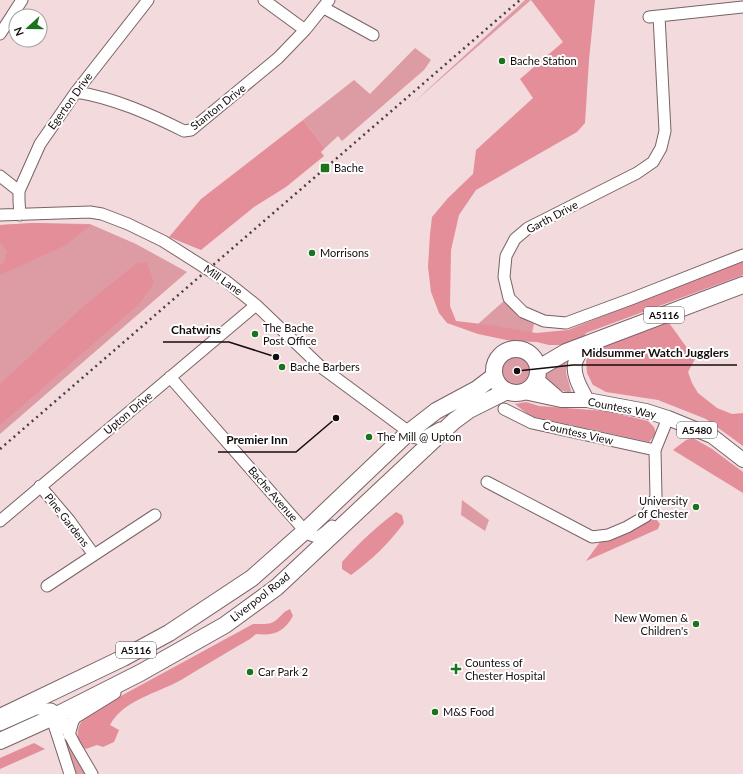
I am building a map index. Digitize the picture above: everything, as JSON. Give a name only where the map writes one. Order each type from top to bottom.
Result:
[{"type":"highway","name":"A5116","points":[[494,376],[495,362],[499,356],[506,351],[517,348],[530,353],[566,352],[743,285]]},
{"type":"highway","name":"A5116","points":[[507,391],[516,393],[524,392],[533,386],[538,374],[566,352]]},
{"type":"highway","points":[[530,353],[536,358],[538,374]]},
{"type":"highway","name":"Liverpool Road","points":[[0,717],[156,640],[213,606],[252,578],[305,531],[409,432],[436,411],[477,389],[494,376]]},
{"type":"highway","points":[[494,376],[500,386],[507,391]]},
{"type":"highway","name":"Liverpool Road","points":[[0,741],[140,673],[225,625],[276,587],[454,421],[469,410],[507,391]]},
{"type":"highway","points":[[56,690],[54,701],[56,704],[61,705],[99,686],[140,673]]},
{"type":"main road","points":[[584,346],[575,361],[575,370],[576,379],[587,400]]},
{"type":"main road","points":[[538,374],[561,400]]},
{"type":"main road","name":"Countess Way","points":[[524,392],[561,400],[587,400],[646,411],[668,418],[712,436],[743,460]]},
{"type":"street","points":[[0,34],[22,0]]},
{"type":"street","name":"Egerton Drive","points":[[20,215],[19,192],[40,144],[76,92],[148,0]]},
{"type":"street","points":[[264,0],[305,30]]},
{"type":"street","points":[[326,4],[364,25],[373,35]]},
{"type":"street","name":"Stanton Drive","points":[[76,92],[93,95],[129,106],[184,131],[191,130],[278,58],[305,30],[326,4]]},
{"type":"street","name":"Garth Drive","points":[[743,7],[654,16],[665,131],[661,148],[654,162],[637,173],[528,228],[515,239],[506,256],[504,277],[510,298],[523,312],[544,322],[566,323],[743,255]]},
{"type":"street","points":[[88,77],[90,90],[93,95]]},
{"type":"street","points":[[0,176],[19,192]]},
{"type":"street","name":"Mill Lane","points":[[0,215],[90,212],[102,214],[128,224],[163,241],[226,281],[256,305],[321,367],[409,432]]},
{"type":"street","name":"Upton Drive","points":[[0,521],[256,305]]},
{"type":"street","name":"Bache Avenue","points":[[170,377],[311,536],[316,537],[322,535],[344,515],[372,496]]},
{"type":"street","name":"Countess View","points":[[504,409],[532,422],[655,450]]},
{"type":"street","points":[[487,482],[532,507],[592,537],[608,535],[627,527],[646,516],[656,497],[655,450],[668,418]]},
{"type":"street","points":[[409,432],[420,440],[454,421]]},
{"type":"street","name":"Pine Gardens","points":[[40,486],[69,520],[94,555]]},
{"type":"street","name":"Pine Gardens","points":[[48,586],[156,515]]},
{"type":"street","points":[[69,735],[73,721],[76,717],[117,693],[140,673]]},
{"type":"street","points":[[56,690],[52,696],[53,714],[70,774]]},
{"type":"street","points":[[0,725],[36,709],[53,714],[69,735],[92,774]]},
{"type":"shaded area","points":[[525,0],[531,0],[413,103]]},
{"type":"shaded area","points":[[531,0],[595,0],[585,123],[577,132],[476,190],[459,215],[451,250],[450,306],[456,321],[536,333],[568,330],[743,260],[743,275],[586,333],[581,342],[567,345],[549,345],[537,342],[511,341],[478,334],[447,323],[439,313],[431,292],[428,267],[432,217],[448,198],[473,174],[476,150],[533,98],[520,79],[563,42]]},
{"type":"shaded area","points":[[415,48],[431,60],[424,70],[342,141],[338,136],[325,148],[303,120],[354,80],[370,94]]},
{"type":"shaded area","points":[[303,120],[325,148],[321,152],[324,156],[286,187],[254,207],[201,250],[169,237],[201,199]]},
{"type":"shaded area","points":[[34,223],[90,224],[136,244],[187,272],[0,434],[0,225]]},
{"type":"shaded area","points":[[34,223],[91,225],[66,245],[0,275],[0,264],[4,262],[7,251],[0,243],[0,225]]},
{"type":"shaded area","points":[[147,262],[154,283],[139,304],[0,425],[0,384],[85,305],[137,263]]},
{"type":"shaded area","points":[[505,300],[518,314],[534,324],[532,333],[478,324]]},
{"type":"shaded area","points":[[667,320],[695,359],[688,372],[698,393],[717,408],[732,414],[743,413],[743,446],[706,419],[658,400],[606,392],[593,385],[587,373],[586,361],[592,350]]},
{"type":"shaded area","points":[[516,357],[526,361],[530,371],[526,381],[516,385],[506,381],[502,371],[506,361]]},
{"type":"shaded area","points":[[567,358],[566,373],[572,394],[551,385],[544,374]]},
{"type":"shaded area","points":[[526,402],[539,406],[605,411],[648,421],[654,427],[656,434],[649,442],[530,416],[515,404]]},
{"type":"shaded area","points":[[693,438],[712,449],[743,472],[743,493],[673,450],[686,440]]},
{"type":"shaded area","points":[[462,500],[489,520],[485,531],[461,515]]},
{"type":"shaded area","points":[[396,512],[402,515],[404,523],[386,544],[351,575],[342,569],[342,562],[348,555],[375,529]]},
{"type":"shaded area","points":[[651,518],[656,519],[660,524],[658,529],[586,561],[600,542]]},
{"type":"shaded area","points":[[290,609],[293,616],[286,626],[278,632],[256,634],[181,680],[132,703],[123,709],[110,725],[119,730],[114,742],[103,747],[97,745],[86,749],[79,744],[78,728],[86,715],[253,624],[273,622]]},
{"type":"shaded area","points":[[66,739],[87,774],[74,774],[64,740]]},
{"type":"shaded area","points":[[34,743],[45,749],[0,769],[0,758]]},
{"type":"railway","points":[[0,449],[520,0]]},
{"type":"place","name":"Bache Station","points":[[502,61]]},
{"type":"place","name":"Bache","points":[[325,168]]},
{"type":"place","name":"Morrisons","points":[[312,253]]},
{"type":"place","name":"The Bache Post Office","points":[[255,334]]},
{"type":"place","name":"Chatwins","points":[[276,357]]},
{"type":"place","name":"Bache Barbers","points":[[282,367]]},
{"type":"place","name":"Midsummer Watch Jugglers","points":[[517,371]]},
{"type":"place","name":"Premier Inn","points":[[336,418]]},
{"type":"place","name":"The Mill @ Upton","points":[[369,437]]},
{"type":"place","name":"University of Chester","points":[[696,507]]},
{"type":"place","name":"New Women & Children's","points":[[696,624]]},
{"type":"place","name":"Countess of Chester Hospital","points":[[456,669]]},
{"type":"place","name":"Car Park 2","points":[[250,672]]},
{"type":"place","name":"M&S Food","points":[[435,712]]}]
